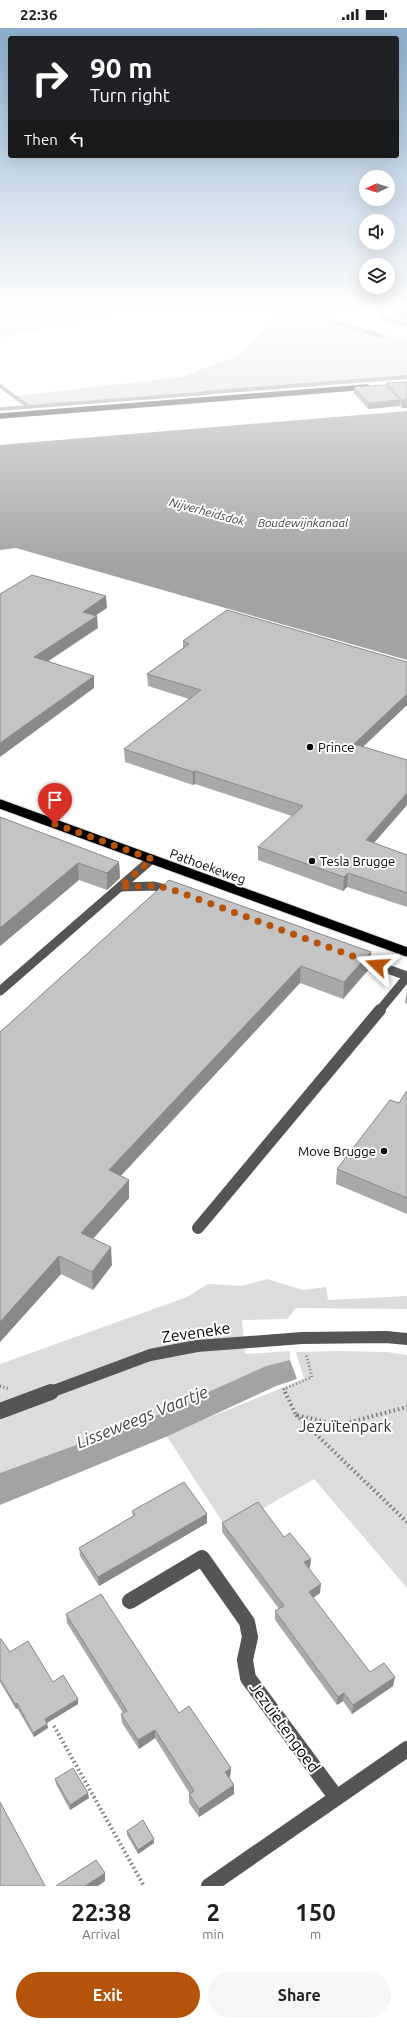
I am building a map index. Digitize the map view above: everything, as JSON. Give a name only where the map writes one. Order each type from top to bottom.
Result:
[{"type":"main road","name":"Pathoekeweg","points":[[0,804],[407,952]]},
{"type":"street","points":[[0,416],[279,394]]},
{"type":"street","points":[[0,991],[152,859]]},
{"type":"street","points":[[120,887],[154,886],[182,894]]},
{"type":"street","points":[[198,1228],[407,977],[347,954]]},
{"type":"street","name":"Zeveneke","points":[[0,1411],[150,1355],[198,1346],[302,1338],[386,1337],[407,1339]]},
{"type":"street","name":"Jezuïetengoed","points":[[130,1600],[202,1558],[248,1622],[250,1637],[245,1660],[248,1678],[336,1797]]},
{"type":"street","points":[[209,1886],[407,1749]]},
{"type":"path","points":[[302,1338],[312,1377],[284,1389],[296,1415],[407,1522]]},
{"type":"path","points":[[296,1415],[339,1424],[407,1407]]},
{"type":"path","points":[[54,1726],[144,1886]]},
{"type":"green space","points":[[35,394],[196,394],[29,407],[15,396]]},
{"type":"green space","points":[[267,1279],[303,1290],[326,1287],[328,1300],[407,1296],[407,1309],[296,1308],[287,1319],[242,1320],[245,1354],[290,1351],[290,1360],[266,1366],[157,1415],[0,1473],[0,1364],[187,1297],[208,1284],[242,1286]]},
{"type":"green space","name":"Jezuïtenpark","points":[[296,1352],[387,1352],[407,1355],[407,1588],[314,1479],[227,1529],[166,1435],[304,1379]]},
{"type":"water","points":[[203,394],[219,394],[203,395]]},
{"type":"water","name":"Boudewijnkanaal","points":[[407,411],[407,660],[16,548],[0,550],[0,445]]},
{"type":"water","points":[[290,1360],[297,1379],[276,1386],[168,1436],[0,1505],[0,1473],[157,1415],[266,1366]]},
{"type":"building","points":[[360,394],[394,394],[400,400],[368,403]]},
{"type":"building","points":[[396,394],[407,394],[407,399],[402,400]]},
{"type":"building","points":[[32,575],[106,596],[83,612],[97,616],[34,657],[94,676],[0,743],[0,594]]},
{"type":"building","points":[[227,610],[407,662],[407,694],[354,744],[407,760],[407,793],[366,840],[407,855],[407,893],[348,873],[344,877],[258,847],[303,806],[124,749],[201,690],[147,674],[189,644],[183,641]]},
{"type":"building","points":[[0,817],[119,862],[107,873],[78,863],[0,928]]},
{"type":"building","points":[[169,880],[371,952],[344,982],[301,966],[109,1170],[129,1180],[81,1233],[111,1247],[92,1272],[59,1256],[0,1322],[0,1032]]},
{"type":"building","name":"Move Brugge","points":[[406,1092],[407,1198],[337,1169],[390,1100],[399,1103]]},
{"type":"building","points":[[184,1482],[207,1514],[98,1577],[79,1548],[135,1515],[132,1511]]},
{"type":"building","points":[[258,1502],[284,1537],[290,1533],[311,1559],[304,1562],[321,1584],[309,1592],[370,1672],[384,1663],[395,1677],[353,1705],[344,1693],[338,1697],[275,1611],[284,1606],[222,1523]]},
{"type":"building","points":[[101,1594],[179,1713],[189,1706],[231,1768],[225,1772],[234,1785],[199,1809],[189,1794],[194,1791],[155,1730],[138,1740],[121,1714],[127,1711],[66,1614]]},
{"type":"building","points":[[0,1639],[10,1652],[28,1641],[53,1682],[63,1675],[78,1699],[45,1719],[47,1724],[33,1733],[17,1703],[15,1704],[0,1679]]},
{"type":"building","points":[[73,1768],[88,1793],[70,1805],[55,1779]]},
{"type":"building","points":[[0,1802],[45,1886],[0,1886]]},
{"type":"building","points":[[143,1820],[154,1839],[138,1850],[127,1831]]},
{"type":"building","points":[[96,1860],[105,1873],[85,1886],[56,1886]]},
{"type":"waterway","points":[[11,394],[29,407]]},
{"type":"waterway","points":[[29,407],[201,394]]},
{"type":"waterway","points":[[0,409],[29,407]]},
{"type":"place","name":"Prince","points":[[310,747]]},
{"type":"place","name":"Tesla Brugge","points":[[312,861]]},
{"type":"place","name":"Move Brugge","points":[[384,1151]]},
{"type":"route","points":[[55,824],[152,859],[120,887],[154,886],[168,888],[377,965]]},
{"type":"water label","name":"Nijverheidsdok","points":[[207,512]]},
{"type":"water label","name":"Lisseweegs Vaartje","points":[[142,1417]]}]
